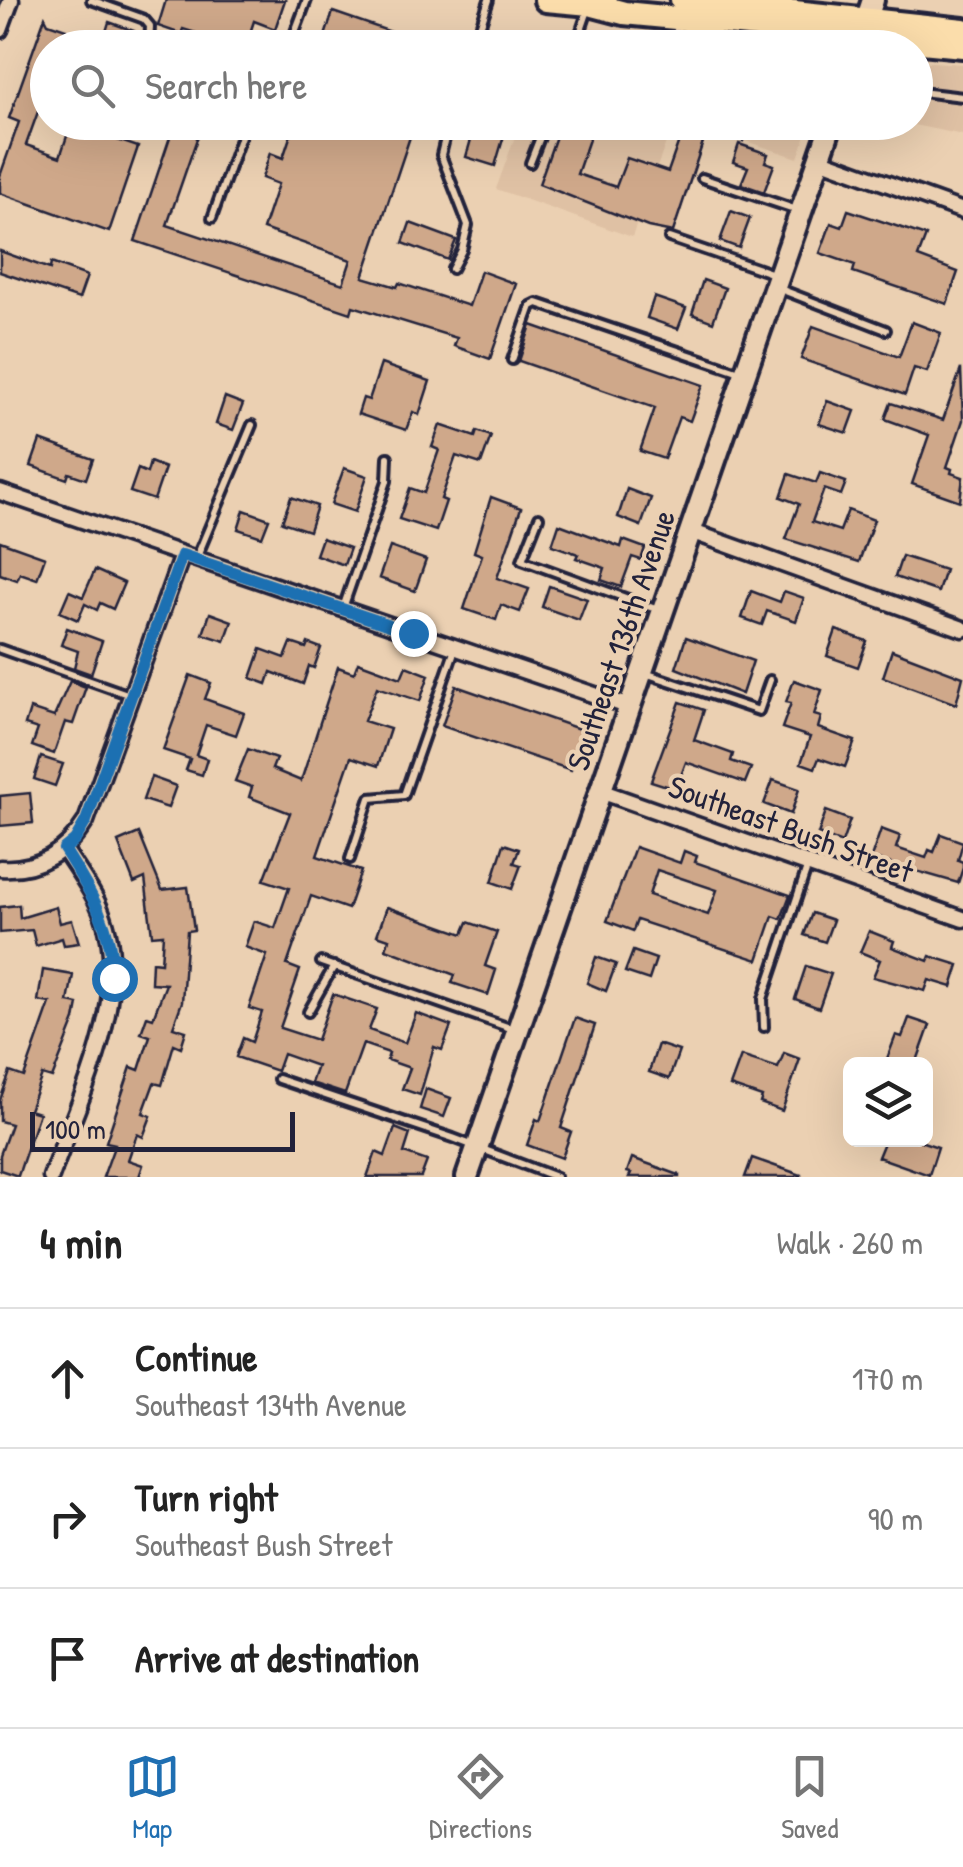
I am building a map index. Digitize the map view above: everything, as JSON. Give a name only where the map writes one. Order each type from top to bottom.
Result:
[{"type":"main road","points":[[546,0],[598,2],[624,13],[761,4],[864,25]]},
{"type":"main road","points":[[681,9],[719,21],[963,30]]},
{"type":"main road","points":[[933,40],[963,46]]},
{"type":"street","points":[[0,30],[10,0]]},
{"type":"street","name":"Southeast 136th Avenue","points":[[467,1177],[826,140]]},
{"type":"street","points":[[819,159],[963,211]]},
{"type":"street","points":[[0,492],[630,707]]},
{"type":"street","points":[[690,531],[963,629]]},
{"type":"street","points":[[0,868],[20,870],[75,840],[86,821],[131,695],[189,557]]},
{"type":"street","name":"Southeast Bush Street","points":[[600,791],[963,919]]},
{"type":"street","points":[[52,1177],[106,1024],[114,978],[112,952],[98,902],[64,849]]},
{"type":"lane","points":[[91,0],[144,19],[150,30]]},
{"type":"lane","points":[[295,30],[307,0]]},
{"type":"lane","points":[[479,30],[489,0]]},
{"type":"lane","points":[[583,30],[598,2]]},
{"type":"lane","points":[[716,30],[719,21]]},
{"type":"lane","points":[[933,93],[963,97]]},
{"type":"lane","points":[[212,218],[240,140]]},
{"type":"lane","points":[[445,140],[441,156],[468,225],[452,269]]},
{"type":"lane","points":[[530,163],[539,140]]},
{"type":"lane","points":[[702,178],[801,212]]},
{"type":"lane","points":[[669,238],[886,330]]},
{"type":"lane","points":[[512,360],[531,306],[537,303],[744,373]]},
{"type":"lane","points":[[189,557],[252,425]]},
{"type":"lane","points":[[343,608],[387,481],[388,457]]},
{"type":"lane","points":[[538,517],[522,560],[662,612]]},
{"type":"lane","points":[[350,859],[370,798],[404,796],[455,648]]},
{"type":"lane","points":[[0,649],[131,695]]},
{"type":"lane","points":[[642,672],[759,712],[770,680]]},
{"type":"lane","points":[[764,1027],[763,999],[808,864]]},
{"type":"lane","points":[[321,962],[518,1030]]},
{"type":"lane","points":[[308,1012],[334,966]]},
{"type":"lane","points":[[278,1079],[556,1177]]},
{"type":"shaded area","points":[[933,62],[963,64],[963,135],[933,129]]},
{"type":"shaded area","points":[[514,140],[667,140],[632,237],[496,189]]},
{"type":"shaded area","points":[[742,140],[804,140],[798,158]]},
{"type":"building","points":[[166,0],[285,0],[275,29],[254,21],[251,30],[170,30],[158,26]]},
{"type":"building","points":[[333,12],[385,30],[327,30]]},
{"type":"building","points":[[45,17],[48,23],[66,29],[66,30],[40,30]]},
{"type":"building","points":[[109,22],[131,30],[107,30]]},
{"type":"building","points":[[30,59],[30,134],[26,145],[60,157],[66,140],[118,140],[138,147],[109,232],[0,193],[0,176],[19,122],[9,118]]},
{"type":"building","points":[[169,140],[197,140],[167,225],[343,284],[351,260],[263,229],[278,184],[262,178],[270,153],[283,158],[289,140],[409,140],[363,277],[397,287],[399,283],[469,306],[481,271],[516,284],[490,359],[454,346],[457,338],[353,306],[351,313],[135,241]]},
{"type":"building","points":[[471,140],[503,140],[495,166],[466,157]]},
{"type":"building","points":[[555,140],[589,140],[577,174],[616,187],[627,158],[668,172],[679,140],[704,140],[673,232],[648,227],[539,184]]},
{"type":"building","points":[[739,144],[768,154],[765,162],[774,165],[764,192],[741,184],[748,167],[733,162]]},
{"type":"building","points":[[848,210],[926,236],[918,257],[958,272],[947,304],[853,272],[855,265],[820,253],[831,223],[842,227]]},
{"type":"building","points":[[731,211],[750,218],[739,248],[720,241]]},
{"type":"building","points":[[410,223],[456,240],[448,260],[403,243]]},
{"type":"building","points":[[0,251],[50,269],[51,263],[87,276],[79,299],[0,272]]},
{"type":"building","points":[[703,280],[725,288],[713,322],[692,314]]},
{"type":"building","points":[[654,297],[686,308],[678,329],[647,318]]},
{"type":"building","points":[[912,322],[941,333],[927,372],[914,368],[905,395],[801,359],[813,326],[899,357]]},
{"type":"building","points":[[531,325],[703,385],[690,421],[679,417],[664,459],[640,451],[655,408],[519,361]]},
{"type":"building","points":[[381,364],[430,381],[419,415],[413,412],[406,430],[358,414],[363,398],[369,400]]},
{"type":"building","points":[[961,369],[963,420],[947,467],[963,477],[960,501],[912,484],[929,435],[885,419],[891,403],[943,420]]},
{"type":"building","points":[[225,397],[243,404],[233,430],[216,424]]},
{"type":"building","points":[[827,401],[855,411],[847,433],[819,424]]},
{"type":"building","points":[[440,425],[475,437],[477,431],[491,436],[481,464],[456,456],[441,499],[446,501],[436,531],[399,519],[410,488],[424,493],[439,450],[432,447]]},
{"type":"building","points":[[40,440],[93,459],[86,479],[69,473],[67,479],[31,466]]},
{"type":"building","points":[[150,462],[165,468],[154,500],[130,492],[138,469],[147,473]]},
{"type":"building","points":[[344,468],[367,476],[355,512],[331,504]]},
{"type":"building","points":[[820,473],[846,482],[841,495],[824,489],[812,522],[840,531],[848,510],[874,520],[859,562],[786,539],[799,504],[781,497],[789,474],[816,483]]},
{"type":"building","points":[[627,489],[651,498],[641,526],[618,517]]},
{"type":"building","points":[[291,497],[317,506],[309,531],[282,522]]},
{"type":"building","points":[[491,497],[521,508],[497,578],[529,589],[520,612],[501,605],[496,620],[464,609],[482,555],[474,552]]},
{"type":"building","points":[[244,510],[269,519],[262,537],[238,529]]},
{"type":"building","points":[[559,524],[621,547],[623,540],[645,548],[641,560],[632,557],[621,587],[601,580],[605,568],[552,545]]},
{"type":"building","points":[[322,538],[350,548],[344,565],[316,555]]},
{"type":"building","points":[[0,541],[45,557],[37,579],[20,573],[17,580],[0,574]]},
{"type":"building","points":[[390,547],[426,560],[415,591],[379,578]]},
{"type":"building","points":[[902,556],[945,570],[938,592],[895,577]]},
{"type":"building","points":[[95,570],[124,583],[113,609],[100,603],[97,610],[85,604],[78,620],[60,612],[69,591],[83,597]]},
{"type":"building","points":[[549,586],[587,599],[579,620],[542,607]]},
{"type":"building","points":[[751,591],[780,602],[784,591],[804,598],[796,621],[767,611],[762,625],[742,618]]},
{"type":"building","points":[[210,613],[232,621],[225,641],[203,634]]},
{"type":"building","points":[[67,628],[102,641],[91,674],[74,668],[78,651],[61,645]]},
{"type":"building","points":[[836,630],[867,641],[858,667],[827,656]]},
{"type":"building","points":[[686,637],[753,661],[742,694],[676,668]]},
{"type":"building","points":[[291,643],[321,648],[303,684],[271,672],[267,684],[251,678],[261,649],[285,658]]},
{"type":"building","points":[[892,650],[963,677],[956,704],[883,677]]},
{"type":"building","points":[[358,662],[401,678],[406,666],[429,675],[420,701],[377,687],[364,721],[390,729],[378,766],[351,757],[317,856],[361,871],[348,909],[311,896],[287,965],[300,970],[280,1028],[317,1040],[333,994],[377,1009],[369,1030],[405,1043],[416,1013],[451,1026],[442,1050],[434,1047],[420,1095],[402,1089],[410,1068],[387,1060],[389,1053],[363,1044],[345,1094],[311,1083],[317,1066],[283,1054],[277,1071],[236,1057],[243,1038],[252,1042],[262,1012],[249,1008],[267,955],[245,947],[254,921],[275,928],[289,888],[264,880],[290,813],[249,797],[252,787],[235,781],[248,749],[276,759],[272,769],[301,781],[338,667],[354,673]]},
{"type":"building","points":[[190,675],[211,683],[205,699],[244,713],[236,735],[206,725],[196,755],[207,759],[202,775],[186,770],[190,759],[163,750]]},
{"type":"building","points":[[794,680],[822,690],[814,715],[821,717],[818,728],[855,741],[845,767],[819,758],[815,768],[801,763],[810,737],[782,728]]},
{"type":"building","points":[[70,681],[86,687],[73,724],[65,722],[54,754],[32,746],[38,729],[25,725],[30,709],[54,717]]},
{"type":"building","points":[[456,686],[585,731],[571,770],[442,726]]},
{"type":"building","points":[[680,702],[704,710],[694,740],[733,754],[731,761],[751,768],[745,783],[686,762],[676,789],[651,781]]},
{"type":"building","points":[[41,757],[63,764],[55,786],[34,779]]},
{"type":"building","points":[[151,777],[176,786],[168,808],[143,800]]},
{"type":"building","points":[[773,780],[799,789],[791,814],[764,804]]},
{"type":"building","points":[[30,793],[33,823],[0,826],[0,796]]},
{"type":"building","points":[[826,811],[850,820],[842,843],[818,834]]},
{"type":"building","points":[[881,829],[900,836],[896,848],[926,858],[929,850],[934,852],[941,834],[963,842],[958,860],[963,862],[963,868],[958,883],[871,858]]},
{"type":"building","points":[[139,833],[162,890],[188,887],[194,930],[187,931],[182,1002],[173,1027],[186,1031],[181,1047],[174,1044],[162,1085],[154,1083],[143,1113],[151,1116],[143,1137],[137,1134],[128,1160],[143,1165],[139,1177],[103,1177],[115,1144],[106,1142],[131,1067],[139,1070],[150,1036],[141,1033],[147,1016],[153,1018],[166,984],[151,983],[152,962],[161,963],[163,934],[152,935],[145,878],[134,883],[118,842]]},
{"type":"building","points":[[504,844],[519,849],[514,863],[521,865],[512,889],[492,882]]},
{"type":"building","points":[[635,847],[680,863],[684,851],[697,856],[695,862],[790,895],[781,919],[773,916],[758,960],[637,920],[633,931],[607,921]],"holes":[[[657,870],[717,890],[708,915],[649,895]]]},
{"type":"building","points":[[19,905],[20,918],[56,907],[60,923],[72,920],[79,943],[64,945],[62,938],[36,946],[32,930],[0,933],[0,907]]},
{"type":"building","points":[[387,907],[463,934],[468,922],[497,932],[485,966],[496,970],[488,995],[452,983],[455,975],[386,949],[389,939],[377,935]]},
{"type":"building","points":[[812,913],[833,920],[825,942],[804,935]]},
{"type":"building","points":[[869,931],[894,941],[892,947],[928,961],[930,956],[959,965],[952,987],[929,980],[925,991],[873,977],[880,960],[860,952]]},
{"type":"building","points":[[633,951],[656,959],[649,980],[625,972]]},
{"type":"building","points":[[596,957],[616,964],[606,991],[587,983]]},
{"type":"building","points":[[806,966],[831,974],[819,1008],[795,999]]},
{"type":"building","points":[[43,970],[73,975],[68,1002],[78,1004],[52,1078],[42,1075],[29,1110],[39,1113],[18,1176],[0,1170],[0,1155],[11,1124],[0,1121],[0,1100],[10,1072],[24,1077],[50,1003],[38,1001]]},
{"type":"building","points":[[575,1018],[595,1025],[561,1128],[571,1132],[562,1158],[527,1145],[536,1119],[540,1121]]},
{"type":"building","points":[[909,1018],[930,1025],[919,1057],[888,1057],[896,1035],[902,1037]]},
{"type":"building","points":[[658,1044],[679,1051],[669,1079],[649,1072]]},
{"type":"building","points":[[784,1053],[800,1059],[782,1111],[760,1103],[762,1097],[730,1086],[741,1056],[778,1068]]},
{"type":"building","points":[[426,1089],[451,1098],[444,1117],[420,1109]]},
{"type":"building","points":[[395,1128],[410,1134],[404,1153],[427,1161],[421,1177],[367,1177],[376,1152],[385,1156]]},
{"type":"building","points":[[882,1147],[938,1147],[929,1175],[878,1157]]},
{"type":"building","points":[[632,1158],[679,1175],[679,1177],[629,1177]]},
{"type":"building","points":[[752,1158],[801,1175],[801,1177],[745,1177]]},
{"type":"route","points":[[114,978],[112,952],[98,902],[64,849],[75,840],[86,821],[182,555],[413,633]]}]
